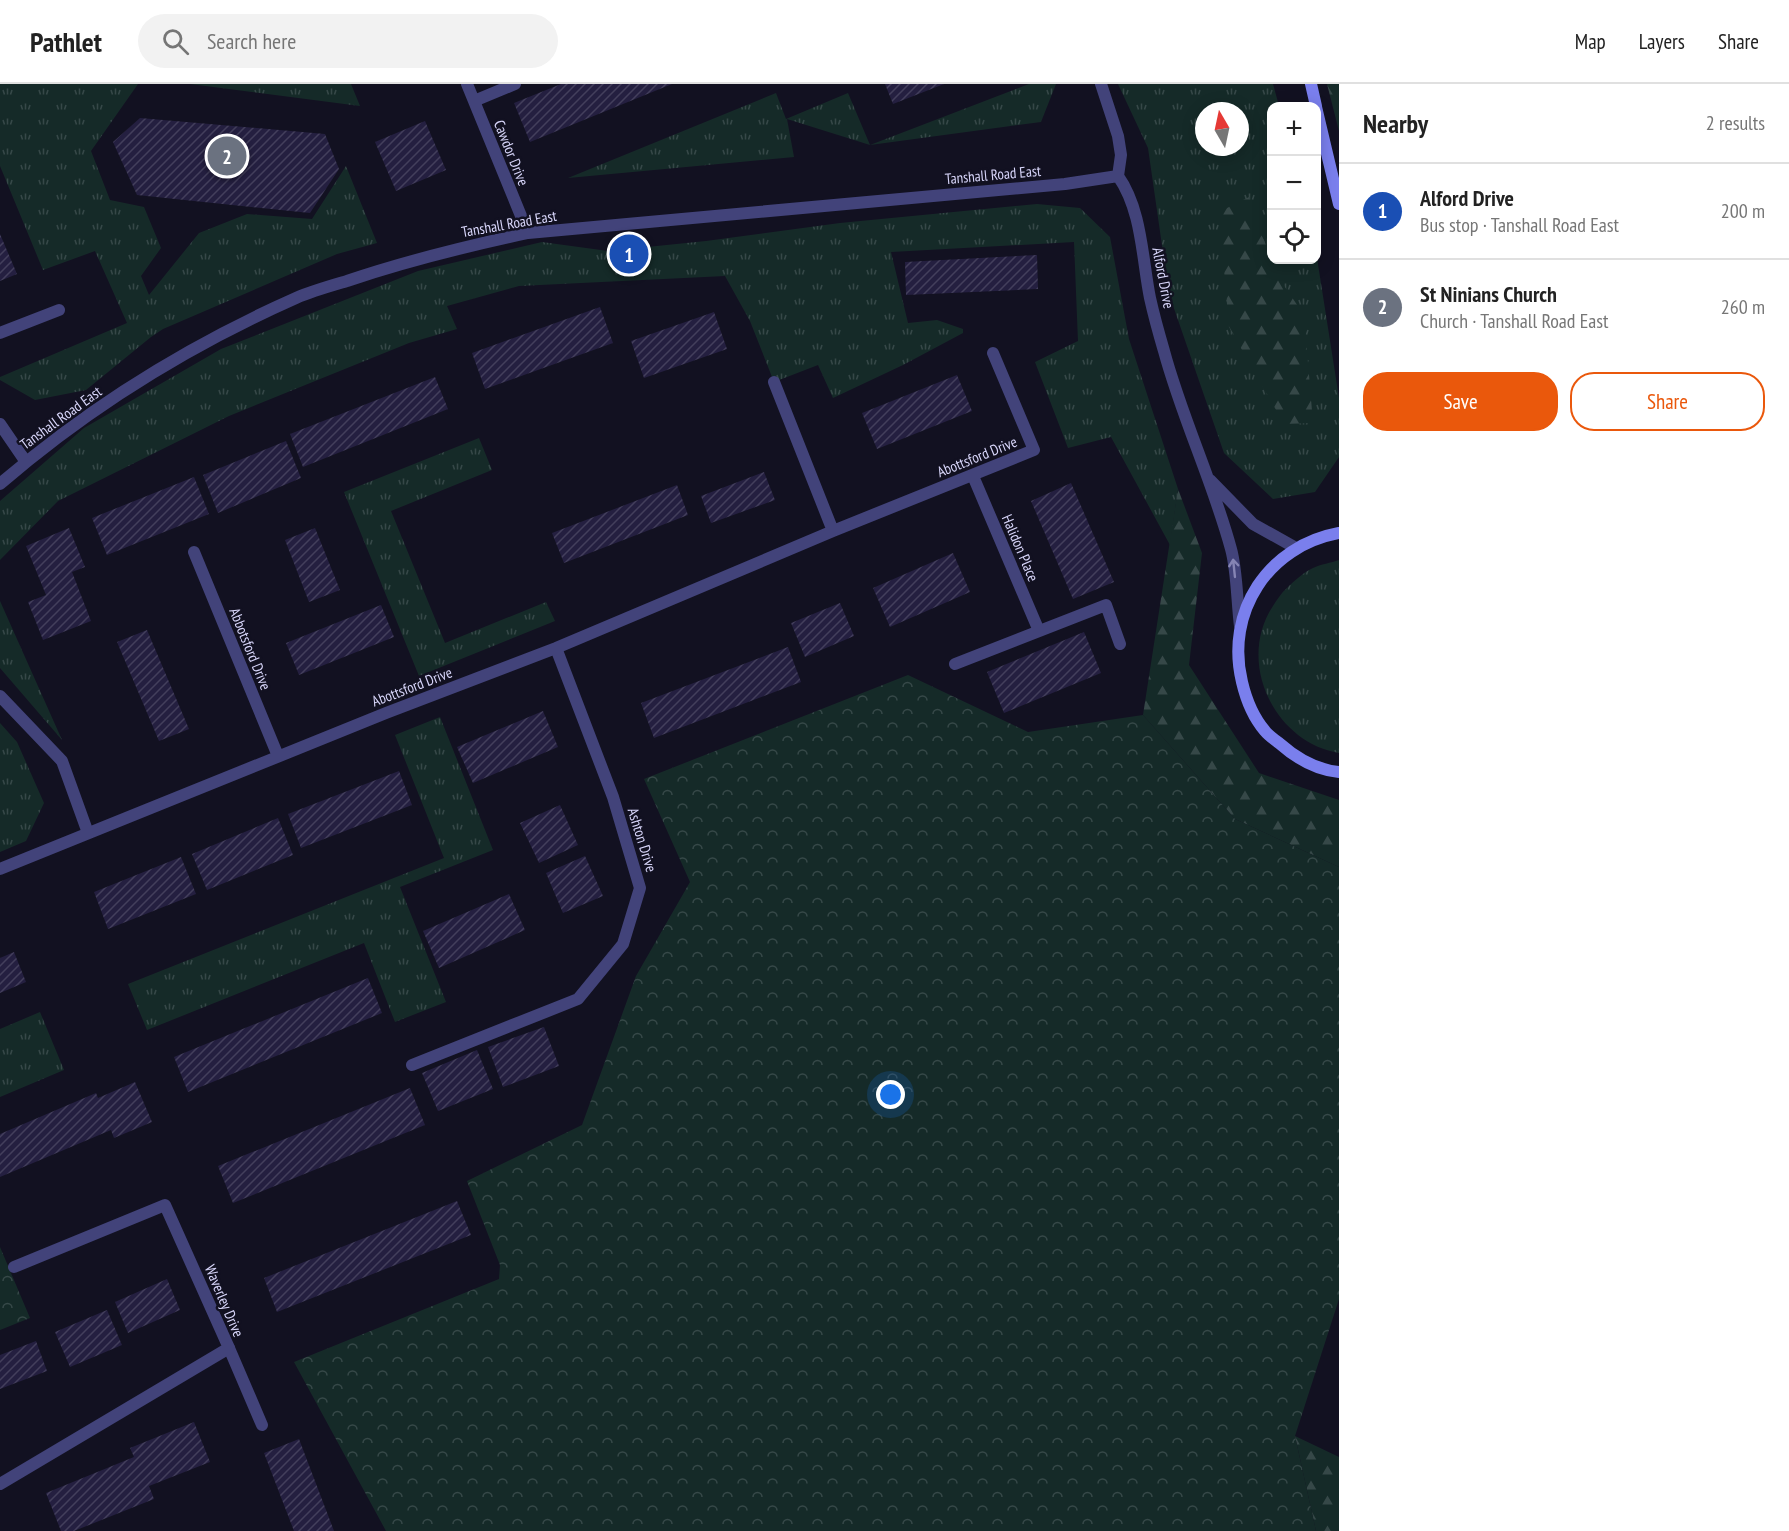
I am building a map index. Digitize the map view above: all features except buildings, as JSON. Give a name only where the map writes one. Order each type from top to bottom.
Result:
[{"type":"main road","points":[[1311,84],[1315,102]]},
{"type":"main road","points":[[1321,128],[1339,204]]},
{"type":"main road","points":[[1339,533],[1323,536],[1296,548],[1270,569],[1251,595],[1240,626],[1237,663],[1246,699],[1265,731],[1292,756],[1326,771],[1339,772]]},
{"type":"street","name":"Cawdor Drive","points":[[467,84],[528,233]]},
{"type":"street","points":[[474,101],[515,84]]},
{"type":"street","points":[[1101,84],[1118,136],[1121,155],[1118,176]]},
{"type":"street","name":"Tanshall Road East","points":[[0,484],[77,423],[221,334],[297,297],[457,248],[528,233],[1065,184],[1118,176]]},
{"type":"street","name":"Alford Drive","points":[[1118,176],[1128,189],[1150,298],[1180,406],[1232,551],[1240,626]]},
{"type":"street","points":[[0,333],[59,310]]},
{"type":"street","name":"Abottsford Drive","points":[[0,869],[397,708],[556,648],[833,531],[1034,450],[993,352]]},
{"type":"street","points":[[774,382],[833,531]]},
{"type":"street","points":[[0,424],[26,462]]},
{"type":"street","name":"Halidon Place","points":[[973,476],[1039,632]]},
{"type":"street","points":[[1207,477],[1253,524],[1296,548]]},
{"type":"street","name":"Abbotsford Drive","points":[[194,552],[278,756]]},
{"type":"street","points":[[955,664],[1106,605],[1120,644]]},
{"type":"street","name":"Ashton Drive","points":[[412,1065],[578,999],[623,944],[640,888],[613,797],[556,648]]},
{"type":"street","points":[[0,696],[62,761],[88,833]]},
{"type":"street","name":"Waverley Drive","points":[[0,1484],[229,1348],[165,1205],[14,1267]]},
{"type":"street","points":[[229,1348],[262,1425]]},
{"type":"green space","points":[[0,84],[138,84],[91,151],[110,200],[144,207],[161,248],[141,276],[149,295],[199,233],[247,214],[312,219],[346,166],[377,243],[337,254],[163,329],[86,390],[35,400],[0,380],[0,377],[127,323],[95,251],[43,270],[0,166]]},
{"type":"green space","points":[[190,84],[351,84],[360,106]]},
{"type":"green space","points":[[1029,84],[1056,84],[1041,122],[870,145]]},
{"type":"green space","points":[[1118,84],[1273,84],[1278,102],[1267,102],[1267,264],[1318,264],[1339,398],[1339,457],[1315,492],[1273,499],[1224,453],[1169,294],[1148,148]]},
{"type":"green space","points":[[1327,84],[1339,84],[1339,131]]},
{"type":"green space","points":[[776,93],[786,119],[848,93],[870,145],[787,119],[794,157],[568,178]]},
{"type":"green space","points":[[1249,197],[1267,248],[1267,264],[1272,264],[1276,274],[1304,315],[1313,423],[1284,424],[1229,327],[1219,212]]},
{"type":"green space","points":[[1037,204],[1080,208],[1110,237],[1129,339],[1178,489],[1170,545],[1111,437],[1068,448],[1035,362],[1078,341],[1074,242],[891,252],[908,323],[937,320],[963,329],[963,333],[833,398],[818,365],[774,382],[750,321],[725,276],[519,286],[447,306],[457,329],[409,343],[229,416],[58,501],[0,560],[0,501],[84,428],[221,349],[418,271],[542,242],[608,251],[706,241],[840,223]]},
{"type":"green space","points":[[479,438],[492,470],[391,511],[445,643],[546,602],[555,621],[419,676],[344,492]]},
{"type":"green space","points":[[1178,489],[1202,553],[1189,665],[1259,773],[1339,800],[1339,867],[1235,819],[1143,715]]},
{"type":"green space","points":[[1339,560],[1339,753],[1316,746],[1296,733],[1280,716],[1268,696],[1260,674],[1259,651],[1263,628],[1273,606],[1283,592],[1310,570]]},
{"type":"green space","points":[[0,601],[62,740],[0,668]]},
{"type":"green space","points":[[908,675],[1028,732],[1143,715],[1235,819],[1339,867],[1339,1299],[1295,1436],[1316,1531],[386,1531],[294,1362],[499,1279],[500,1265],[467,1181],[582,1125],[636,976],[690,882],[644,779]]},
{"type":"green space","points":[[440,717],[493,850],[400,887],[446,1002],[395,1022],[364,943],[147,1030],[128,984],[444,858],[395,735]]},
{"type":"green space","points":[[0,723],[17,742],[44,803],[26,841],[0,852]]},
{"type":"green space","points":[[40,1012],[64,1070],[0,1097],[0,1029]]},
{"type":"green space","points":[[0,1247],[30,1318],[0,1330]]},
{"type":"green space","points":[[1295,1436],[1339,1457],[1339,1531],[1316,1531]]},
{"type":"place","name":"St Ninians Church","points":[[227,156]]},
{"type":"place","name":"Alford Drive","points":[[629,254]]}]
